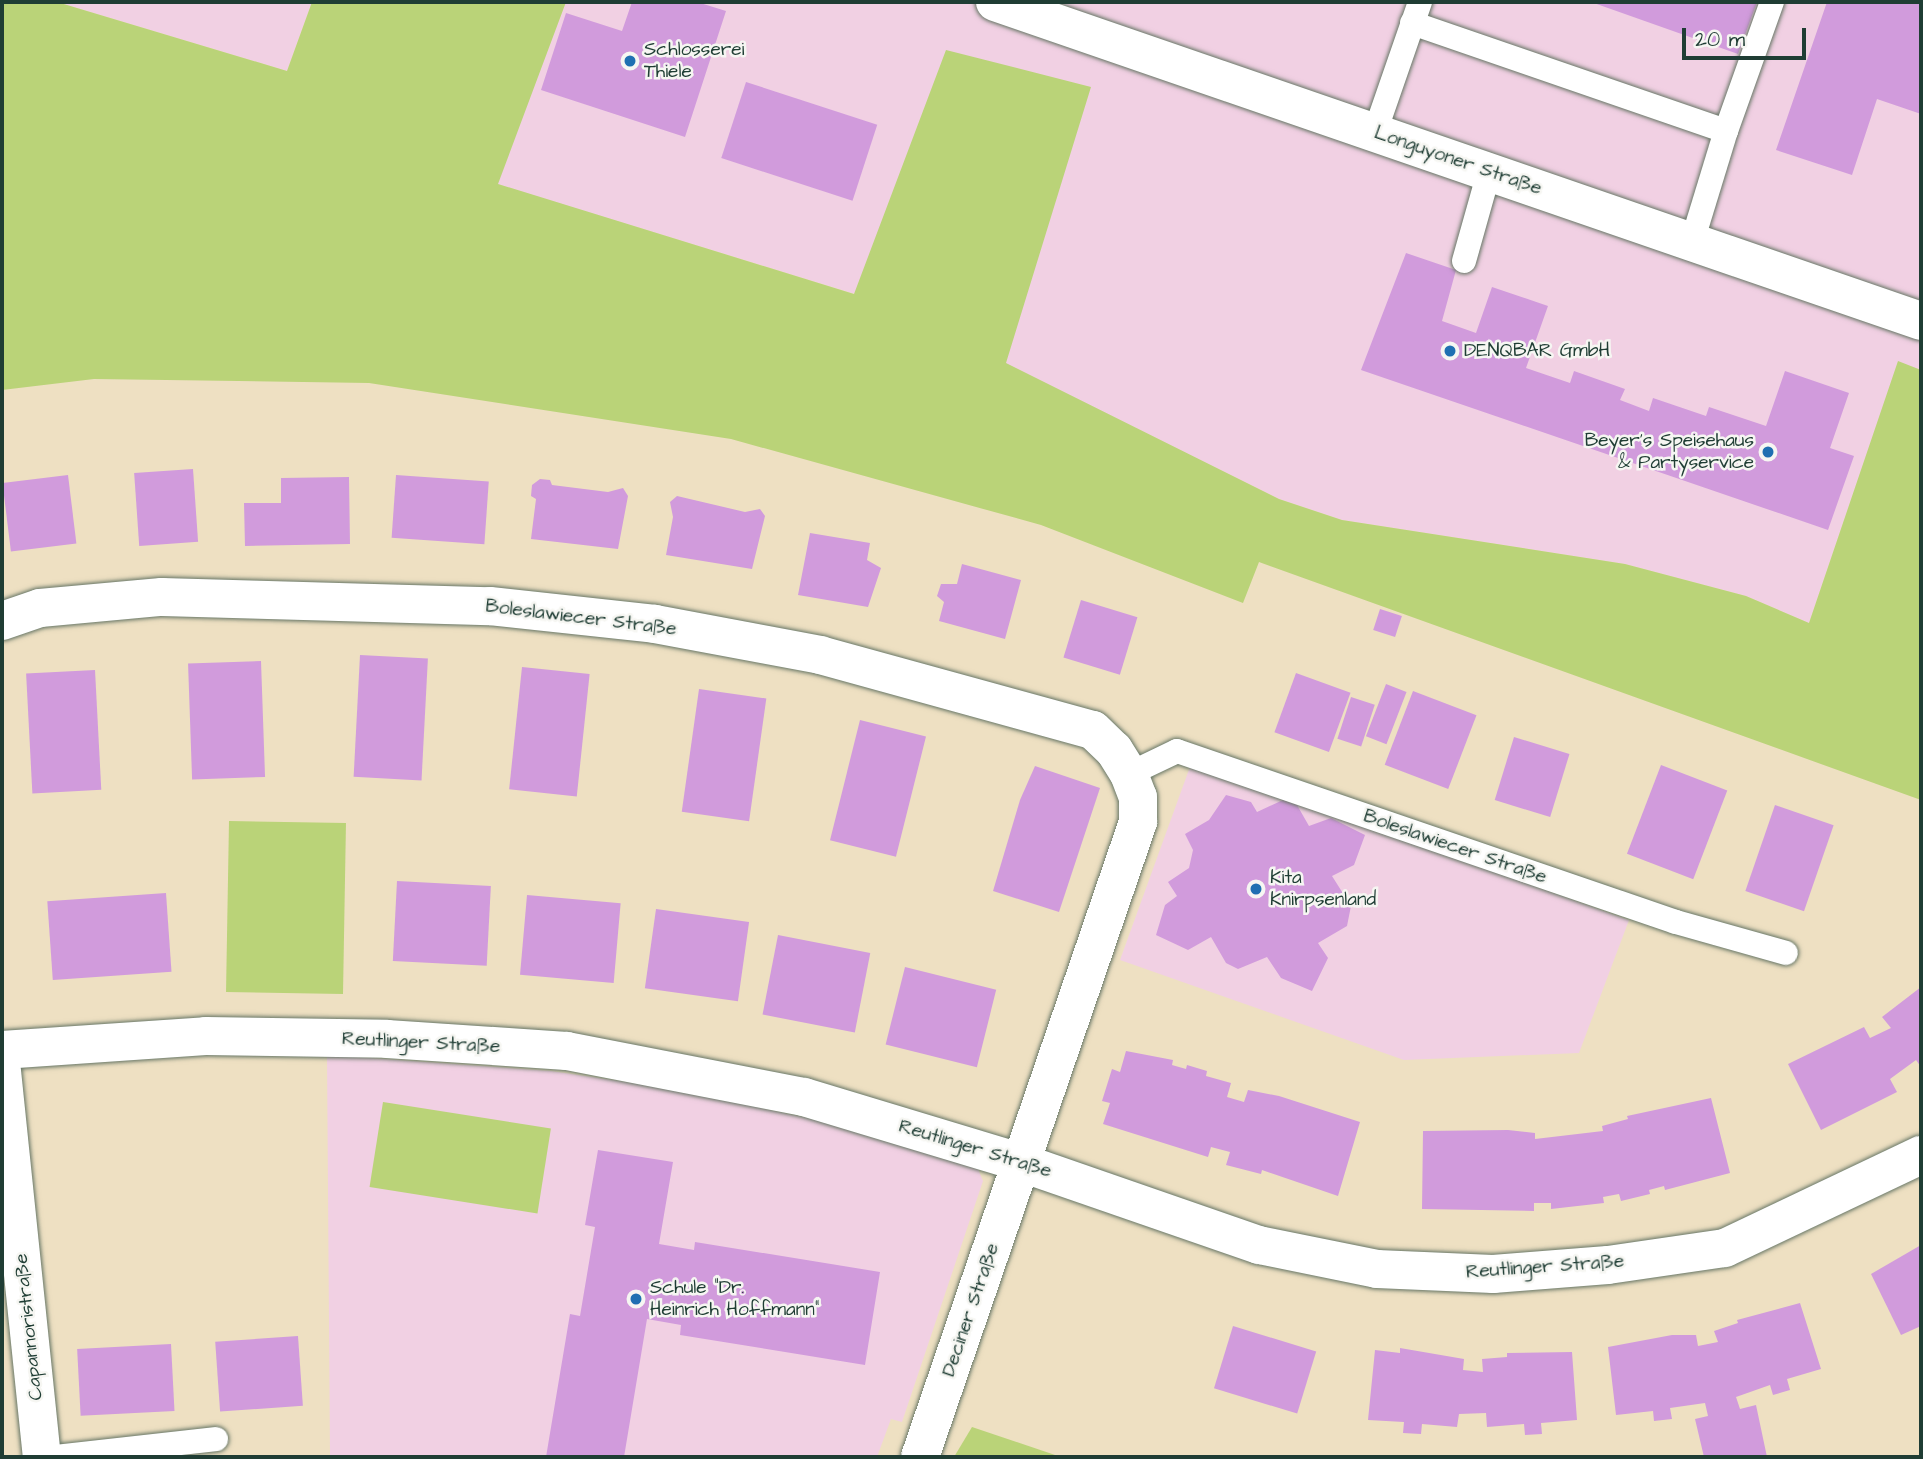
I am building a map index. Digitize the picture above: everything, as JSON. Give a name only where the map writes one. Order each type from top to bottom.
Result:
[{"type":"street","name":"Longuyoner Straße","points":[[1011,4],[1921,321]]},
{"type":"street","name":"Boleslawiecer Straße","points":[[2,621],[40,608],[162,597],[490,606],[655,624],[820,655],[1062,719],[1093,730],[1114,750],[1129,774],[1138,797],[1138,822],[1132,847],[1023,1163]]},
{"type":"street","name":"Reutlinger Straße","points":[[2,1050],[206,1036],[387,1039],[567,1051],[804,1097],[1023,1163],[1259,1245],[1377,1269],[1493,1274],[1608,1265],[1725,1248],[1921,1155]]},
{"type":"street","name":"Capannoristraße","points":[[2,1071],[42,1457]]},
{"type":"street","name":"Deciner Straße","points":[[920,1457],[1023,1163]]},
{"type":"lane","points":[[1692,242],[1726,131],[1772,2]]},
{"type":"lane","points":[[1375,132],[1416,12],[1726,131]]},
{"type":"lane","points":[[1464,261],[1489,172]]},
{"type":"lane","name":"Boleslawiecer Straße","points":[[1129,774],[1177,751],[1675,922],[1786,953]]},
{"type":"lane","points":[[54,1457],[216,1439]]},
{"type":"shaded area","points":[[57,2],[312,2],[287,71]]},
{"type":"shaded area","points":[[566,2],[1921,2],[1921,370],[1898,362],[1809,623],[1746,596],[1625,564],[1342,520],[1279,499],[1005,363],[1090,87],[946,51],[855,294],[497,184]]},
{"type":"shaded area","points":[[1191,764],[1629,920],[1579,1053],[1404,1060],[1120,960]]},
{"type":"shaded area","name":"Schule \"Dr. Heinrich Hoffmann\"","points":[[327,1055],[551,1071],[674,1089],[812,1119],[978,1169],[983,1181],[902,1422],[891,1419],[877,1457],[330,1457]]},
{"type":"green space","points":[[2,2],[57,2],[287,71],[312,2],[566,2],[498,184],[854,294],[946,50],[1091,87],[1006,363],[1279,499],[1342,520],[1625,564],[1746,596],[1809,623],[1898,361],[1921,370],[1921,800],[1259,562],[1243,603],[1041,525],[731,439],[369,383],[94,379],[2,390]]},
{"type":"green space","points":[[229,821],[346,823],[343,994],[226,992]]},
{"type":"green space","points":[[383,1102],[551,1129],[537,1214],[370,1187]]},
{"type":"green space","points":[[972,1427],[1061,1457],[954,1457]]},
{"type":"building","name":"Schlosserei Thiele","points":[[632,2],[697,2],[726,11],[685,137],[541,90],[566,13],[622,31]]},
{"type":"building","points":[[1591,2],[1757,2],[1738,54]]},
{"type":"building","points":[[1827,2],[1921,2],[1921,114],[1877,99],[1852,175],[1776,150]]},
{"type":"building","points":[[746,82],[877,125],[853,201],[721,158]]},
{"type":"building","points":[[1406,253],[1456,270],[1442,321],[1476,333],[1492,287],[1548,306],[1526,368],[1570,383],[1574,371],[1625,389],[1620,400],[1649,411],[1653,398],[1706,416],[1709,407],[1766,426],[1785,371],[1849,393],[1830,448],[1854,456],[1828,530],[1361,370]]},
{"type":"building","points":[[193,469],[198,542],[139,546],[134,473]]},
{"type":"building","points":[[68,475],[76,543],[11,552],[2,483]]},
{"type":"building","points":[[396,475],[489,481],[484,544],[392,538]]},
{"type":"building","points":[[349,477],[350,544],[245,546],[244,503],[281,503],[281,478]]},
{"type":"building","points":[[540,479],[550,480],[552,485],[608,492],[623,488],[628,496],[618,549],[531,539],[536,499],[531,496],[532,485]]},
{"type":"building","points":[[677,496],[745,512],[760,509],[765,516],[752,569],[666,555],[673,517],[670,502]]},
{"type":"building","points":[[810,533],[870,543],[867,560],[881,568],[868,607],[798,595]]},
{"type":"building","points":[[962,564],[1021,580],[1005,639],[939,621],[944,602],[937,596],[941,584],[957,584]]},
{"type":"building","points":[[1081,600],[1137,617],[1120,675],[1063,657]]},
{"type":"building","points":[[1380,609],[1402,616],[1395,637],[1373,630]]},
{"type":"building","points":[[360,655],[428,659],[422,780],[354,777]]},
{"type":"building","points":[[261,661],[265,777],[192,779],[188,664]]},
{"type":"building","points":[[522,667],[590,674],[577,796],[509,789]]},
{"type":"building","points":[[95,670],[101,790],[32,793],[26,674]]},
{"type":"building","points":[[1296,673],[1351,693],[1329,752],[1274,732]]},
{"type":"building","points":[[1386,684],[1407,692],[1386,744],[1366,736]]},
{"type":"building","points":[[699,689],[766,698],[749,821],[682,812]]},
{"type":"building","points":[[1413,691],[1476,715],[1448,789],[1385,765]]},
{"type":"building","points":[[1351,697],[1375,705],[1361,747],[1337,739]]},
{"type":"building","points":[[860,720],[926,736],[896,857],[830,840]]},
{"type":"building","points":[[1514,737],[1569,754],[1550,817],[1495,800]]},
{"type":"building","points":[[1661,765],[1727,790],[1693,879],[1627,854]]},
{"type":"building","points":[[1035,766],[1100,788],[1059,912],[993,891],[1020,800]]},
{"type":"building","name":"Kita Knirpsenland","points":[[1226,795],[1251,802],[1257,812],[1283,800],[1297,805],[1309,826],[1331,818],[1365,835],[1354,865],[1332,876],[1351,906],[1347,926],[1318,943],[1328,958],[1312,991],[1281,978],[1267,957],[1238,969],[1226,963],[1211,937],[1188,950],[1156,935],[1165,905],[1177,896],[1168,882],[1189,868],[1193,850],[1185,834],[1209,820]]},
{"type":"building","points":[[1775,805],[1834,825],[1804,911],[1745,891]]},
{"type":"building","points":[[397,881],[491,886],[487,966],[393,961]]},
{"type":"building","points":[[166,893],[172,972],[53,980],[47,901]]},
{"type":"building","points":[[527,895],[621,903],[614,983],[520,975]]},
{"type":"building","points":[[656,909],[749,922],[738,1001],[645,988]]},
{"type":"building","points":[[778,935],[870,953],[855,1032],[763,1015]]},
{"type":"building","points":[[905,967],[996,990],[977,1067],[886,1045]]},
{"type":"building","points":[[1921,987],[1921,1067],[1916,1060],[1890,1079],[1897,1092],[1821,1130],[1788,1064],[1864,1027],[1870,1038],[1891,1028],[1882,1017]]},
{"type":"building","points":[[1126,1051],[1173,1060],[1172,1065],[1186,1069],[1187,1065],[1207,1071],[1206,1076],[1231,1083],[1227,1097],[1244,1102],[1248,1090],[1279,1096],[1360,1122],[1338,1196],[1262,1170],[1261,1174],[1226,1165],[1230,1152],[1211,1147],[1208,1157],[1103,1124],[1110,1103],[1102,1101],[1112,1069],[1120,1072]]},
{"type":"building","points":[[1711,1098],[1730,1173],[1665,1190],[1664,1186],[1649,1190],[1650,1194],[1621,1201],[1619,1194],[1603,1197],[1604,1203],[1551,1209],[1551,1203],[1534,1203],[1534,1211],[1422,1209],[1423,1131],[1508,1130],[1535,1133],[1535,1139],[1603,1131],[1602,1126],[1628,1119],[1627,1116]]},
{"type":"building","points":[[598,1150],[673,1162],[659,1244],[694,1250],[695,1242],[880,1272],[865,1365],[680,1335],[681,1325],[647,1319],[624,1457],[546,1457],[570,1314],[580,1316],[595,1227],[585,1225]]},
{"type":"building","points":[[1921,1245],[1921,1326],[1901,1335],[1871,1274]]},
{"type":"building","points":[[1800,1303],[1821,1369],[1787,1379],[1790,1390],[1773,1395],[1770,1385],[1736,1397],[1740,1409],[1756,1405],[1767,1457],[1704,1457],[1695,1419],[1708,1416],[1705,1403],[1670,1408],[1672,1419],[1654,1421],[1653,1411],[1616,1415],[1608,1347],[1672,1335],[1696,1335],[1698,1346],[1718,1342],[1714,1331],[1738,1323],[1737,1320]]},
{"type":"building","points":[[1233,1326],[1316,1351],[1297,1414],[1214,1388]]},
{"type":"building","points":[[298,1336],[303,1406],[220,1412],[215,1342]]},
{"type":"building","points":[[171,1344],[175,1411],[81,1416],[77,1349]]},
{"type":"building","points":[[1400,1348],[1464,1359],[1463,1370],[1483,1372],[1482,1359],[1507,1357],[1507,1353],[1572,1352],[1577,1420],[1541,1423],[1542,1434],[1525,1435],[1524,1424],[1487,1427],[1486,1413],[1459,1414],[1457,1427],[1422,1424],[1421,1434],[1403,1433],[1404,1422],[1368,1420],[1375,1350],[1400,1353]]},
{"type":"place","name":"Schlosserei Thiele","points":[[630,61]]},
{"type":"place","name":"DENQBAR GmbH","points":[[1450,351]]},
{"type":"place","name":"Beyer's Speisehaus & Partyservice","points":[[1768,452]]},
{"type":"place","name":"Kita Knirpsenland","points":[[1256,889]]},
{"type":"place","name":"Schule \"Dr. Heinrich Hoffmann\"","points":[[636,1299]]}]
